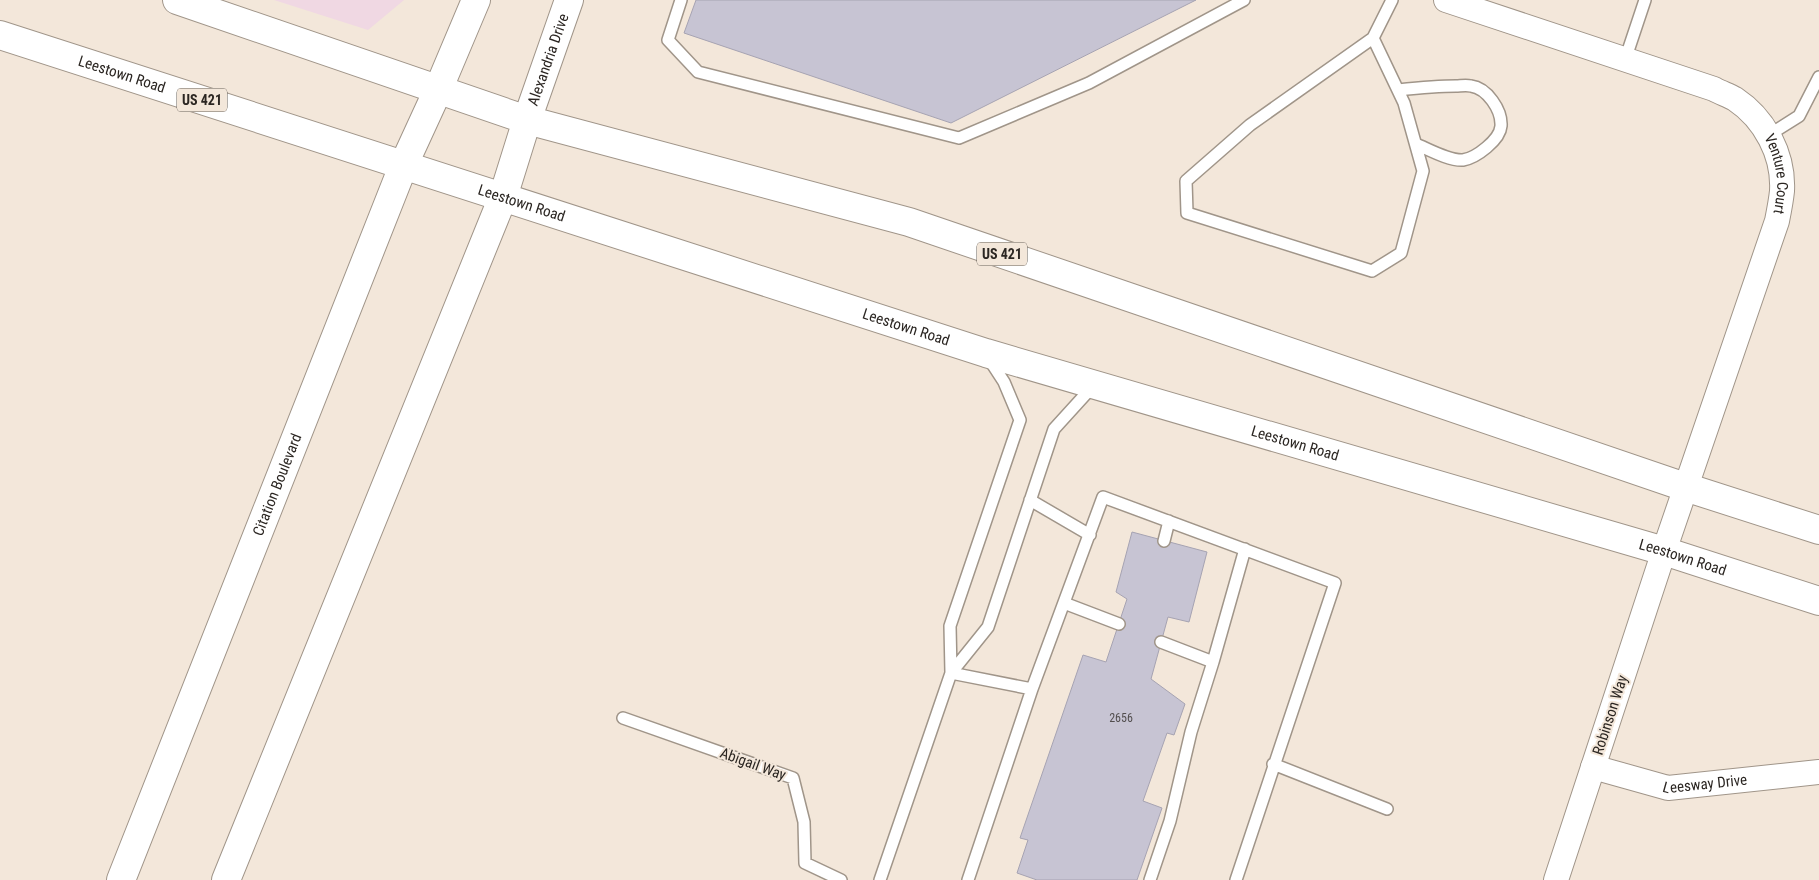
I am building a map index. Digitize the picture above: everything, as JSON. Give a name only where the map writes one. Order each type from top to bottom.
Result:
[{"type":"main road","name":"US 421","points":[[177,0],[527,120],[909,222],[1685,487],[1819,530]]},
{"type":"main road","points":[[438,90],[476,0]]},
{"type":"main road","name":"Alexandria Drive","points":[[527,120],[569,0]]},
{"type":"main road","name":"Leestown Road","points":[[0,35],[986,353],[1664,551],[1819,601]]},
{"type":"main road","name":"Citation Boulevard","points":[[122,880],[404,164],[438,90]]},
{"type":"main road","points":[[226,880],[503,197],[527,120]]},
{"type":"street","name":"Venture Court","points":[[1446,0],[1714,90],[1734,99],[1751,112],[1769,135],[1779,161],[1782,190],[1777,221],[1664,551]]},
{"type":"street","name":"Robinson Way","points":[[1556,880],[1664,551]]},
{"type":"street","name":"Leesway Drive","points":[[1593,767],[1668,788],[1819,772]]},
{"type":"lane","points":[[681,0],[668,40],[698,72],[959,138],[1089,83],[1244,0]]},
{"type":"lane","points":[[1373,38],[1404,103],[1423,171],[1401,253],[1372,271],[1187,213],[1186,181],[1250,125],[1373,38],[1392,0]]},
{"type":"lane","points":[[1624,60],[1645,0]]},
{"type":"lane","points":[[1769,135],[1799,116],[1819,77]]},
{"type":"lane","points":[[1398,90],[1472,86],[1490,97],[1498,111],[1501,126],[1498,135],[1488,147],[1476,156],[1462,160],[1448,158],[1416,144]]},
{"type":"lane","points":[[951,673],[950,626],[1020,420],[1004,382],[986,353]]},
{"type":"lane","points":[[880,880],[951,673],[988,627],[1054,428],[1094,384]]},
{"type":"lane","points":[[970,879],[1032,689],[1103,497],[1335,583],[1273,764],[1236,880]]},
{"type":"lane","points":[[1030,500],[1090,535]]},
{"type":"lane","points":[[1164,541],[1169,521]]},
{"type":"lane","points":[[1150,880],[1170,821],[1191,732],[1245,549]]},
{"type":"lane","points":[[1064,603],[1119,624]]},
{"type":"lane","points":[[1161,642],[1213,662]]},
{"type":"lane","points":[[951,673],[1032,689]]},
{"type":"lane","name":"Abigail Way","points":[[623,718],[792,778],[804,822],[805,863],[841,880]]},
{"type":"lane","points":[[1273,764],[1387,809]]},
{"type":"shaded area","points":[[274,0],[404,0],[368,30]]},
{"type":"building","points":[[696,0],[1196,0],[951,123],[684,33]]},
{"type":"building","points":[[1132,532],[1207,552],[1189,622],[1168,617],[1151,679],[1185,704],[1174,735],[1167,733],[1143,801],[1162,808],[1137,880],[1037,880],[1017,873],[1028,840],[1020,838],[1083,655],[1106,662],[1127,599],[1116,592]]}]
